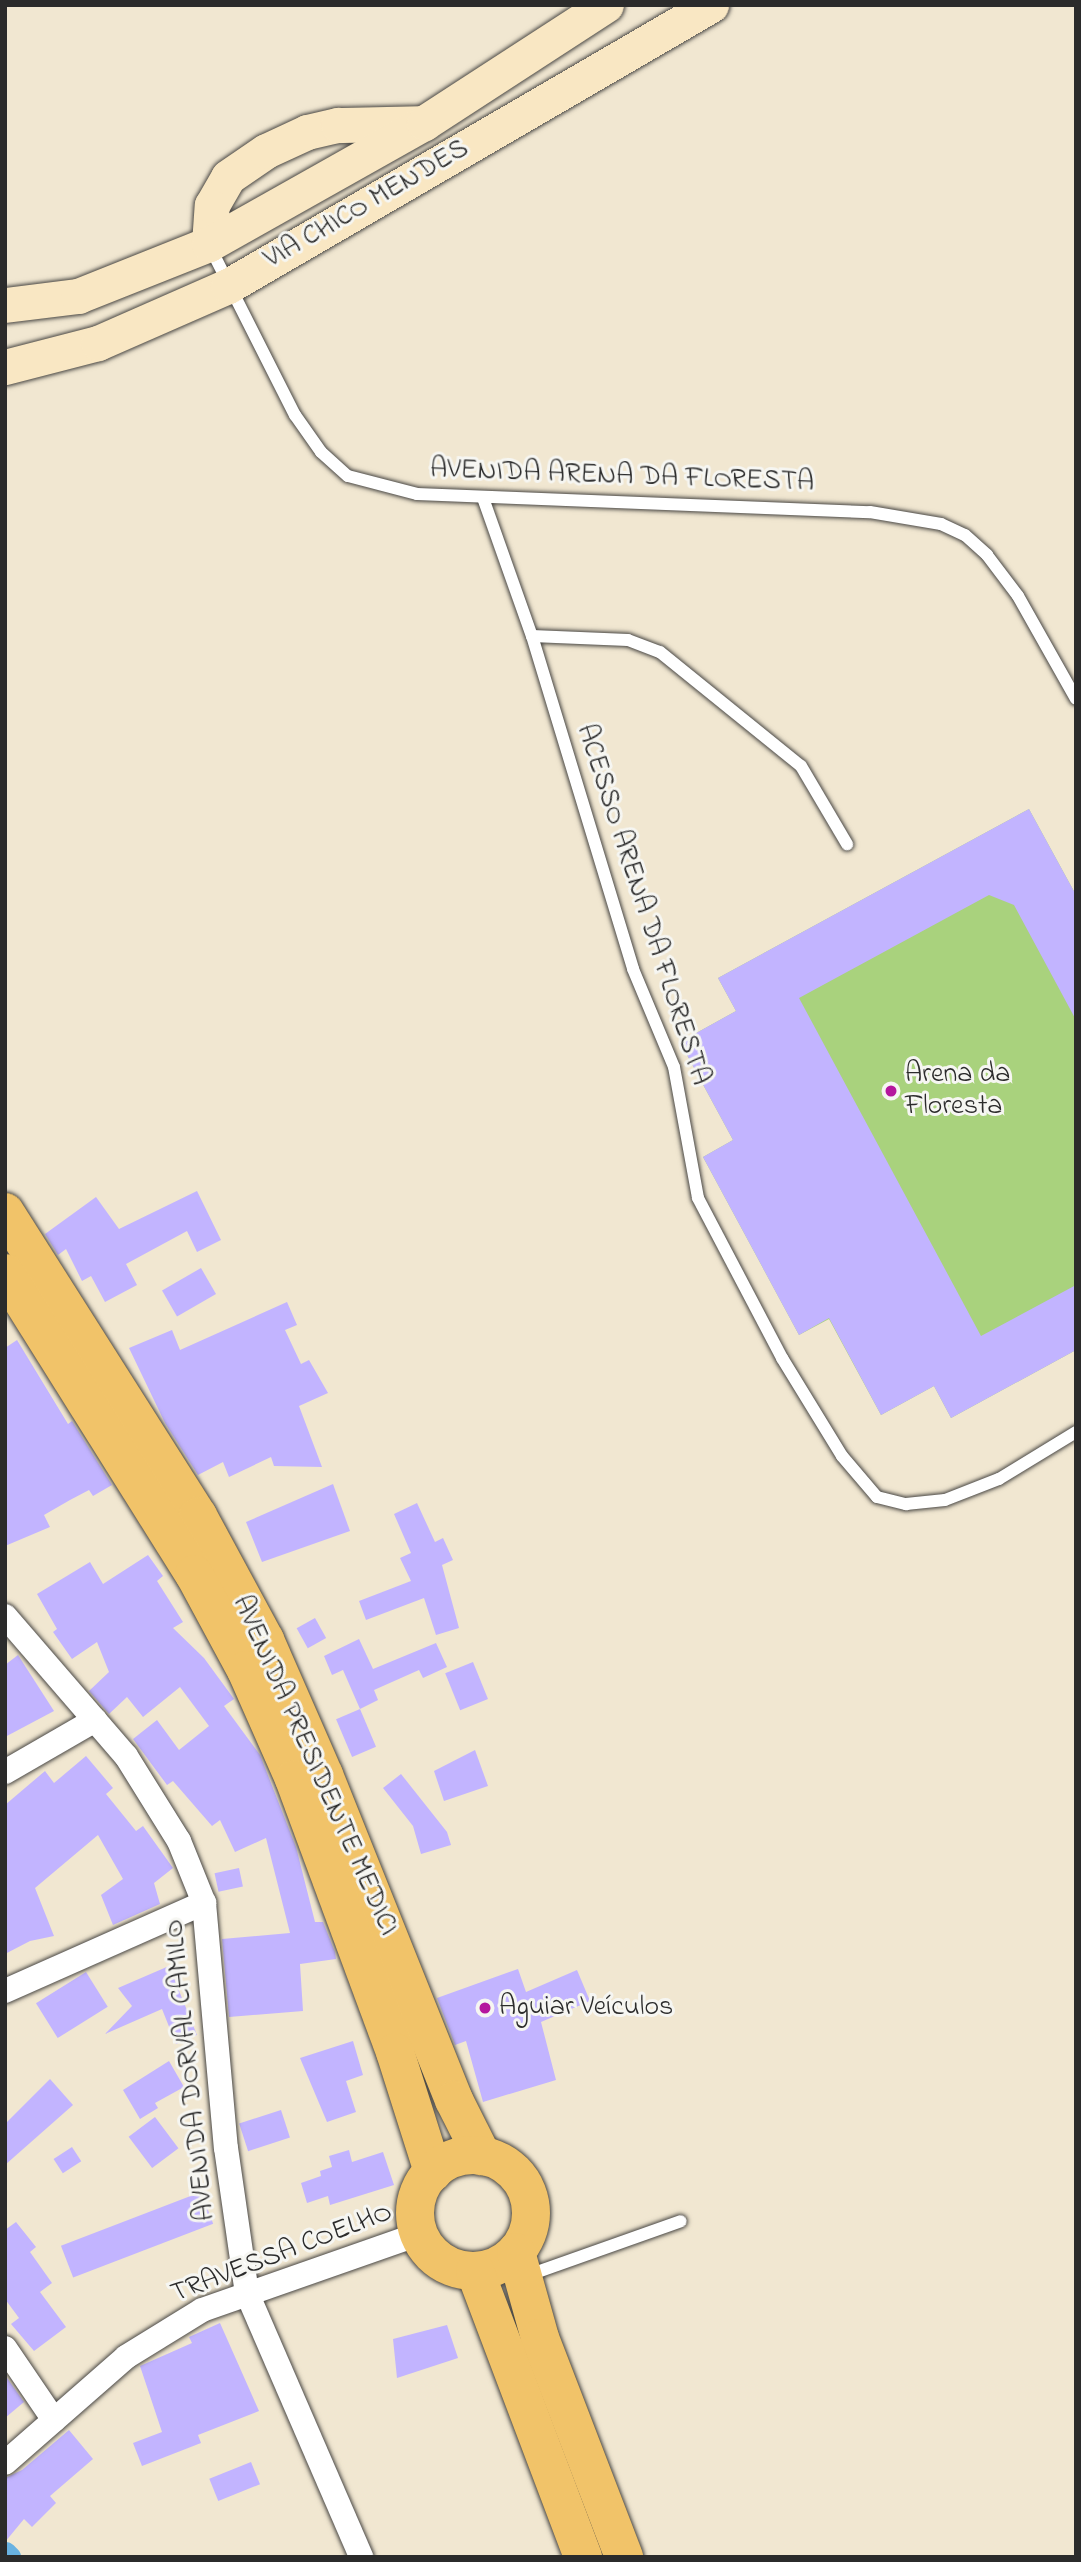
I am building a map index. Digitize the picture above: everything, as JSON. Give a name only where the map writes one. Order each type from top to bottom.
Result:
[{"type":"main road","name":"VIA CHICO MENDES","points":[[5,367],[98,343],[228,286],[711,5]]},
{"type":"main road","name":"VIA CHICO MENDES","points":[[5,304],[78,296],[209,244],[424,123],[593,9]]},
{"type":"main road","points":[[209,244],[212,205],[228,177],[266,151],[307,132],[338,125],[424,123]]},
{"type":"main road","name":"AVENIDA PRESIDENTE MEDICI","points":[[5,1212],[198,1516],[265,1640],[324,1775],[454,2100],[482,2156]]},
{"type":"main road","name":"AVENIDA PRESIDENTE MEDICI","points":[[5,1273],[194,1574],[246,1670],[303,1805],[395,2052],[433,2172]]},
{"type":"main road","points":[[519,2264],[475,2271],[441,2261],[419,2234],[417,2201],[433,2172],[456,2158],[482,2156],[514,2171],[527,2194],[531,2220],[519,2264],[540,2338],[624,2557]]},
{"type":"main road","points":[[475,2271],[583,2557]]},
{"type":"street","name":"AVENIDA DORVAL CAMILO","points":[[5,1616],[126,1756],[179,1841],[204,1903],[226,2148],[247,2294],[361,2557]]},
{"type":"street","points":[[5,1772],[95,1720]]},
{"type":"street","points":[[5,1992],[204,1903]]},
{"type":"street","name":"TRAVESSA COELHO","points":[[5,2463],[162,2333],[247,2294],[419,2234]]},
{"type":"street","points":[[5,2348],[54,2420]]},
{"type":"lane","name":"AVENIDA ARENA DA FLORESTA","points":[[209,244],[295,415],[321,452],[348,476],[416,494],[870,512],[941,524],[965,535],[987,555],[1018,596],[1076,699]]},
{"type":"lane","name":"ACESSO ARENA DA FLORESTA","points":[[483,498],[532,636],[633,969],[674,1067],[698,1198],[782,1358],[842,1456],[877,1497],[906,1504],[945,1500],[999,1479],[1076,1432]]},
{"type":"lane","points":[[532,636],[628,640],[660,652],[801,766],[847,844]]},
{"type":"lane","points":[[519,2264],[681,2221]]},
{"type":"green space","name":"Arena da Floresta","points":[[1029,809],[1076,895],[1076,1350],[951,1418],[934,1386],[881,1415],[829,1319],[799,1335],[703,1157],[733,1140],[680,1042],[736,1011],[718,978]]},
{"type":"building","points":[[1029,809],[1076,895],[1076,1020],[1014,905],[989,895],[799,998],[981,1336],[1076,1285],[1076,1350],[951,1418],[934,1386],[881,1415],[829,1318],[799,1335],[703,1157],[733,1140],[680,1042],[736,1011],[718,978]]},
{"type":"building","points":[[197,1191],[221,1240],[197,1252],[187,1231],[126,1264],[137,1285],[105,1302],[91,1276],[82,1281],[66,1249],[58,1255],[45,1234],[96,1197],[119,1229]]},
{"type":"building","points":[[201,1268],[216,1294],[177,1316],[162,1290]]},
{"type":"building","points":[[287,1302],[297,1325],[285,1330],[301,1364],[309,1360],[328,1393],[299,1406],[322,1467],[274,1466],[271,1457],[229,1477],[223,1462],[198,1475],[165,1423],[129,1348],[172,1330],[180,1350]]},
{"type":"building","points":[[17,1340],[68,1424],[72,1421],[112,1485],[93,1496],[89,1490],[70,1500],[44,1515],[50,1527],[5,1546],[5,1348]]},
{"type":"building","points":[[333,1484],[350,1531],[262,1562],[246,1522]]},
{"type":"building","points":[[417,1503],[435,1542],[443,1538],[453,1560],[442,1565],[459,1628],[436,1635],[424,1598],[366,1620],[359,1601],[411,1581],[400,1558],[411,1553],[394,1514]]},
{"type":"building","points":[[148,1555],[163,1576],[157,1581],[183,1622],[173,1628],[204,1658],[234,1699],[224,1706],[260,1755],[296,1847],[315,1922],[323,1922],[335,1952],[336,1959],[300,1964],[303,2011],[229,2017],[222,1939],[290,1933],[266,1838],[235,1852],[220,1820],[212,1826],[173,1781],[167,1785],[133,1739],[157,1720],[179,1750],[209,1726],[180,1687],[143,1717],[127,1697],[109,1714],[89,1691],[109,1672],[97,1642],[72,1659],[53,1632],[57,1629],[37,1594],[90,1562],[103,1584]]},
{"type":"building","points":[[315,1618],[326,1638],[308,1648],[297,1628]]},
{"type":"building","points":[[359,1639],[373,1669],[436,1643],[447,1667],[423,1678],[419,1670],[374,1690],[378,1700],[360,1709],[343,1670],[332,1675],[324,1656]]},
{"type":"building","points":[[18,1655],[54,1711],[5,1737],[5,1665]]},
{"type":"building","points":[[473,1662],[488,1699],[460,1710],[445,1673]]},
{"type":"building","points":[[360,1709],[376,1747],[352,1757],[336,1719]]},
{"type":"building","points":[[475,1750],[488,1786],[444,1801],[434,1771]]},
{"type":"building","points":[[86,1756],[113,1788],[106,1794],[136,1831],[143,1826],[173,1868],[154,1883],[160,1904],[113,1925],[101,1895],[123,1879],[98,1835],[35,1888],[54,1936],[30,1941],[5,1954],[5,1805],[45,1771],[54,1783]]},
{"type":"building","points":[[401,1774],[447,1832],[451,1845],[421,1854],[413,1826],[383,1788]]},
{"type":"building","points":[[239,1868],[243,1887],[218,1892],[215,1873]]},
{"type":"building","points":[[169,1966],[197,2035],[176,2044],[162,2009],[105,2034],[132,2006],[118,1988]]},
{"type":"building","points":[[518,1969],[526,1992],[577,1970],[590,2001],[541,2022],[556,2080],[483,2102],[466,2041],[455,2045],[437,1998]]},
{"type":"building","points":[[86,1972],[108,2007],[58,2038],[36,2003]]},
{"type":"building","points":[[353,2041],[363,2075],[346,2081],[356,2112],[327,2122],[300,2058]]},
{"type":"building","points":[[169,2061],[184,2087],[155,2103],[158,2108],[140,2119],[123,2090]]},
{"type":"building","points":[[50,2079],[73,2105],[5,2165],[5,2124]]},
{"type":"building","points":[[281,2110],[290,2138],[248,2151],[239,2124]]},
{"type":"building","points":[[155,2117],[178,2148],[152,2168],[129,2137]]},
{"type":"building","points":[[72,2147],[81,2161],[63,2173],[54,2159]]},
{"type":"building","points":[[349,2150],[352,2162],[383,2152],[394,2185],[330,2205],[328,2196],[307,2203],[301,2183],[321,2176],[320,2171],[332,2167],[329,2156]]},
{"type":"building","points":[[201,2192],[213,2224],[73,2277],[61,2246]]},
{"type":"building","points":[[16,2222],[36,2247],[30,2252],[52,2283],[40,2292],[66,2327],[34,2351],[11,2324],[19,2318],[5,2299],[5,2230]]},
{"type":"building","points":[[220,2323],[259,2411],[198,2435],[201,2443],[142,2466],[133,2443],[162,2432],[140,2366],[192,2343],[189,2337]]},
{"type":"building","points":[[447,2325],[458,2358],[397,2378],[393,2339]]},
{"type":"building","points":[[5,2375],[24,2402],[5,2418]]},
{"type":"building","points":[[69,2430],[93,2459],[50,2496],[56,2503],[32,2527],[24,2519],[5,2542],[5,2478],[22,2470]]},
{"type":"building","points":[[251,2462],[260,2484],[218,2501],[209,2479]]},
{"type":"waterway","points":[[5,2553],[9,2557]]},
{"type":"place","name":"Arena da Floresta","points":[[891,1091]]},
{"type":"place","name":"Aguiar Veículos","points":[[485,2008]]}]
